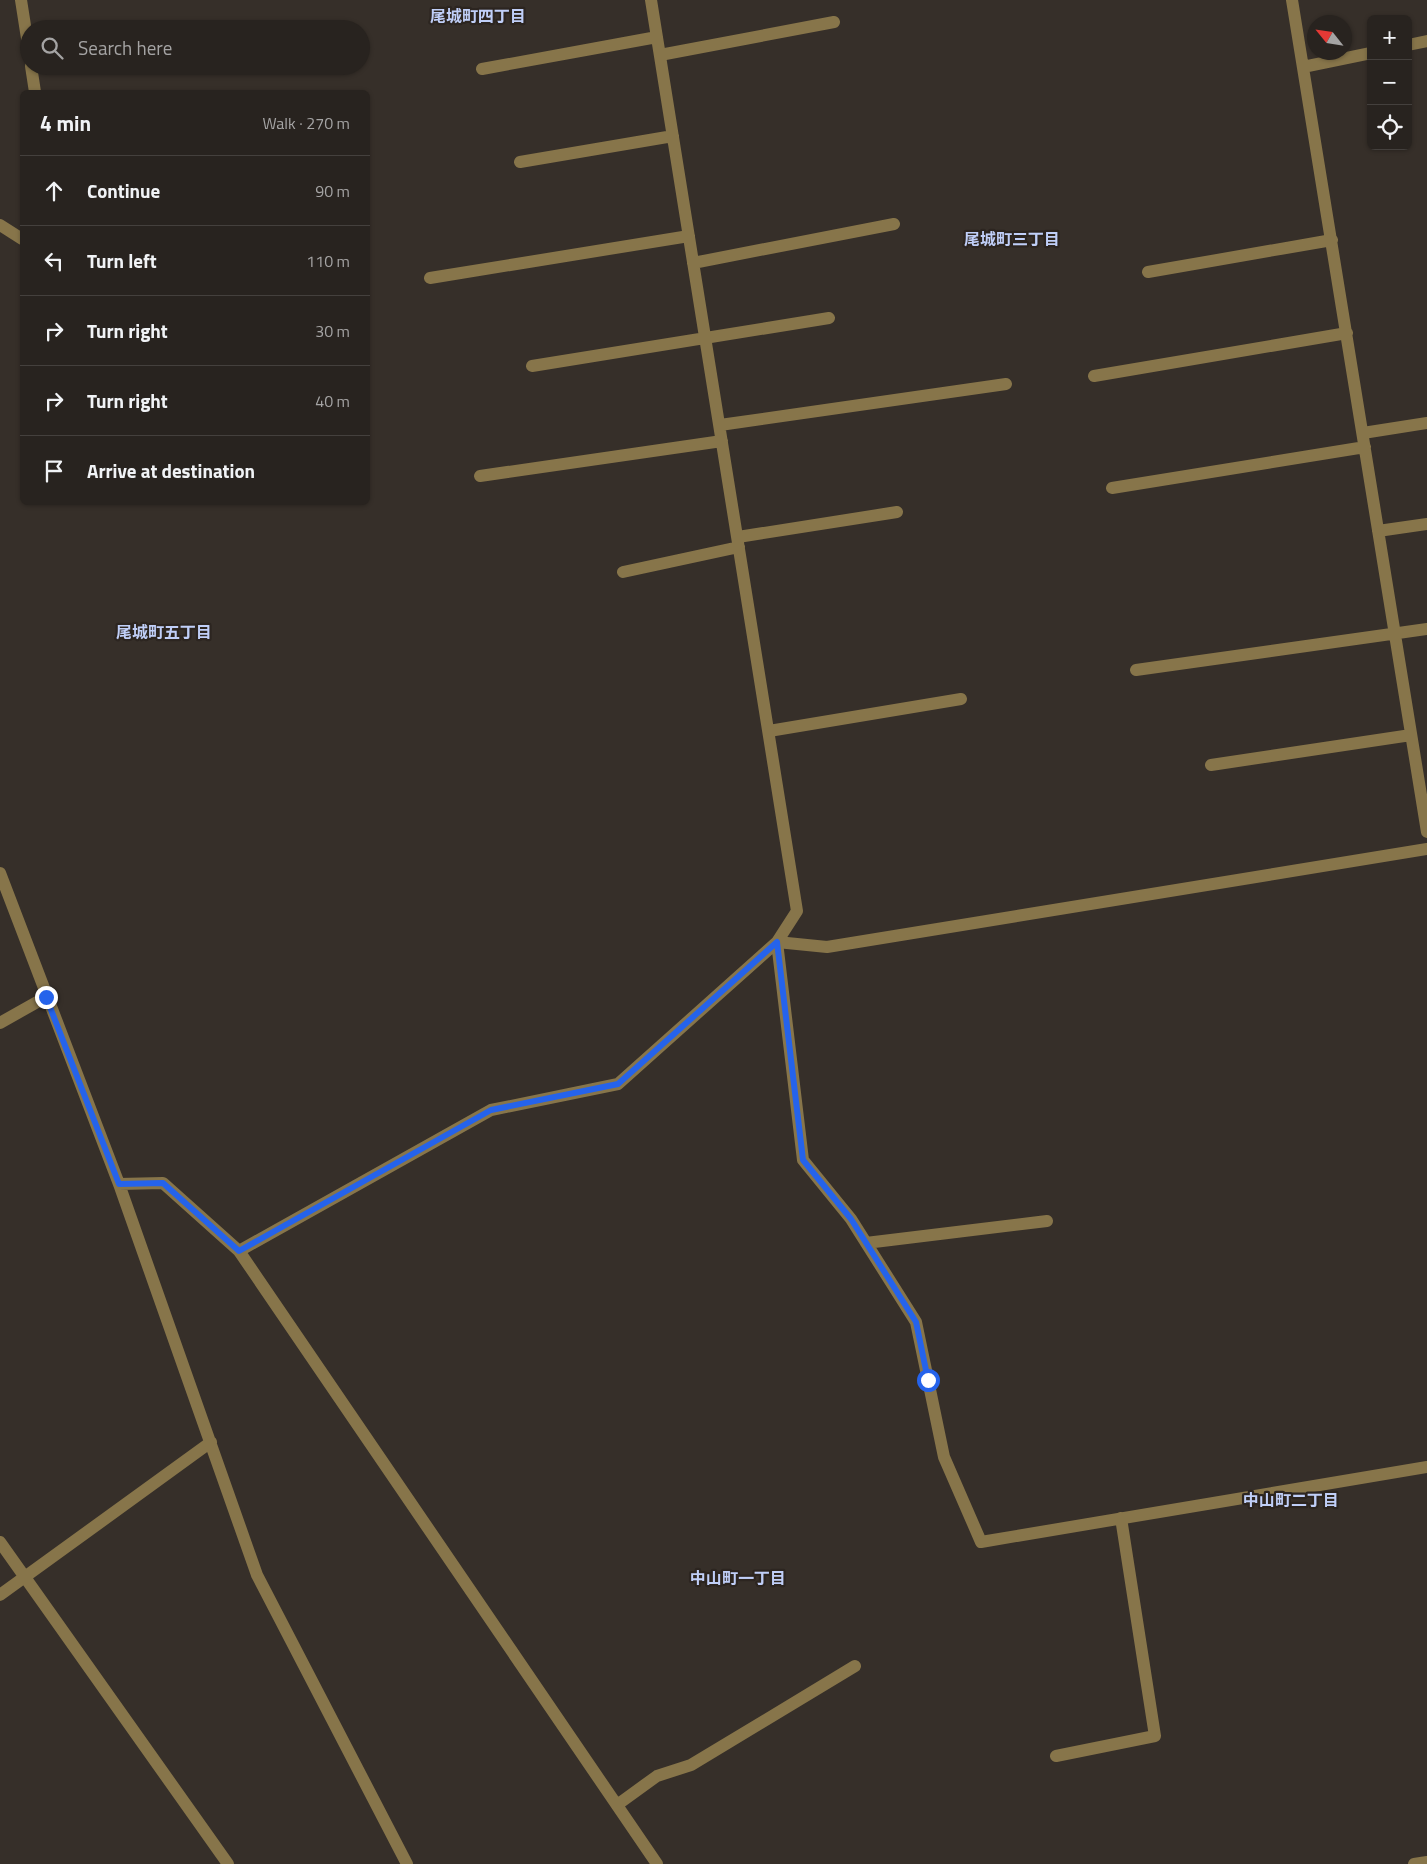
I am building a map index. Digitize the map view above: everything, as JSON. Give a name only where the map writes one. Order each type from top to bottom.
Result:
[{"type":"street","points":[[21,0],[24,20]]},
{"type":"street","points":[[239,1251],[491,1110],[618,1084],[777,942],[797,911],[651,0]]},
{"type":"street","points":[[1292,0],[1427,832]]},
{"type":"street","points":[[660,56],[834,22]]},
{"type":"street","points":[[482,69],[657,37]]},
{"type":"street","points":[[1412,44],[1427,41]]},
{"type":"street","points":[[1303,67],[1367,54]]},
{"type":"street","points":[[32,75],[35,90]]},
{"type":"street","points":[[520,162],[673,136]]},
{"type":"street","points":[[693,263],[894,224]]},
{"type":"street","points":[[0,225],[20,238]]},
{"type":"street","points":[[430,278],[689,236]]},
{"type":"street","points":[[1148,272],[1332,240]]},
{"type":"street","points":[[532,366],[829,318]]},
{"type":"street","points":[[1094,376],[1347,334]]},
{"type":"street","points":[[720,425],[1006,384]]},
{"type":"street","points":[[1363,433],[1427,423]]},
{"type":"street","points":[[480,476],[722,441]]},
{"type":"street","points":[[1112,488],[1365,447]]},
{"type":"street","points":[[623,572],[738,542],[898,512]]},
{"type":"street","points":[[1378,531],[1427,524]]},
{"type":"street","points":[[1136,670],[1427,629]]},
{"type":"street","points":[[769,731],[961,698]]},
{"type":"street","points":[[1211,765],[1411,734]]},
{"type":"street","points":[[777,942],[827,947],[1427,849]]},
{"type":"street","points":[[0,873],[119,1184],[257,1575],[408,1864]]},
{"type":"street","points":[[777,942],[803,1160],[851,1219],[916,1322],[944,1457],[981,1542],[1427,1467]]},
{"type":"street","points":[[0,1023],[46,997]]},
{"type":"street","points":[[119,1184],[163,1183],[239,1251],[657,1864]]},
{"type":"street","points":[[866,1243],[1047,1221]]},
{"type":"street","points":[[0,1595],[211,1442]]},
{"type":"street","points":[[1056,1756],[1155,1736],[1121,1518]]},
{"type":"street","points":[[0,1542],[228,1864]]},
{"type":"street","points":[[617,1805],[657,1776],[691,1765],[855,1666]]},
{"type":"street","points":[[1414,1864],[1427,1862]]},
{"type":"district","name":"尾城町四丁目","points":[[478,16]]},
{"type":"district","name":"尾城町三丁目","points":[[1012,239]]},
{"type":"district","name":"尾城町五丁目","points":[[164,632]]},
{"type":"district","name":"中山町二丁目","points":[[1291,1500]]},
{"type":"district","name":"中山町一丁目","points":[[738,1578]]},
{"type":"route","points":[[46,997],[119,1184],[163,1183],[239,1251],[491,1110],[618,1084],[777,942],[803,1160],[851,1219],[916,1322],[928,1380]]}]
